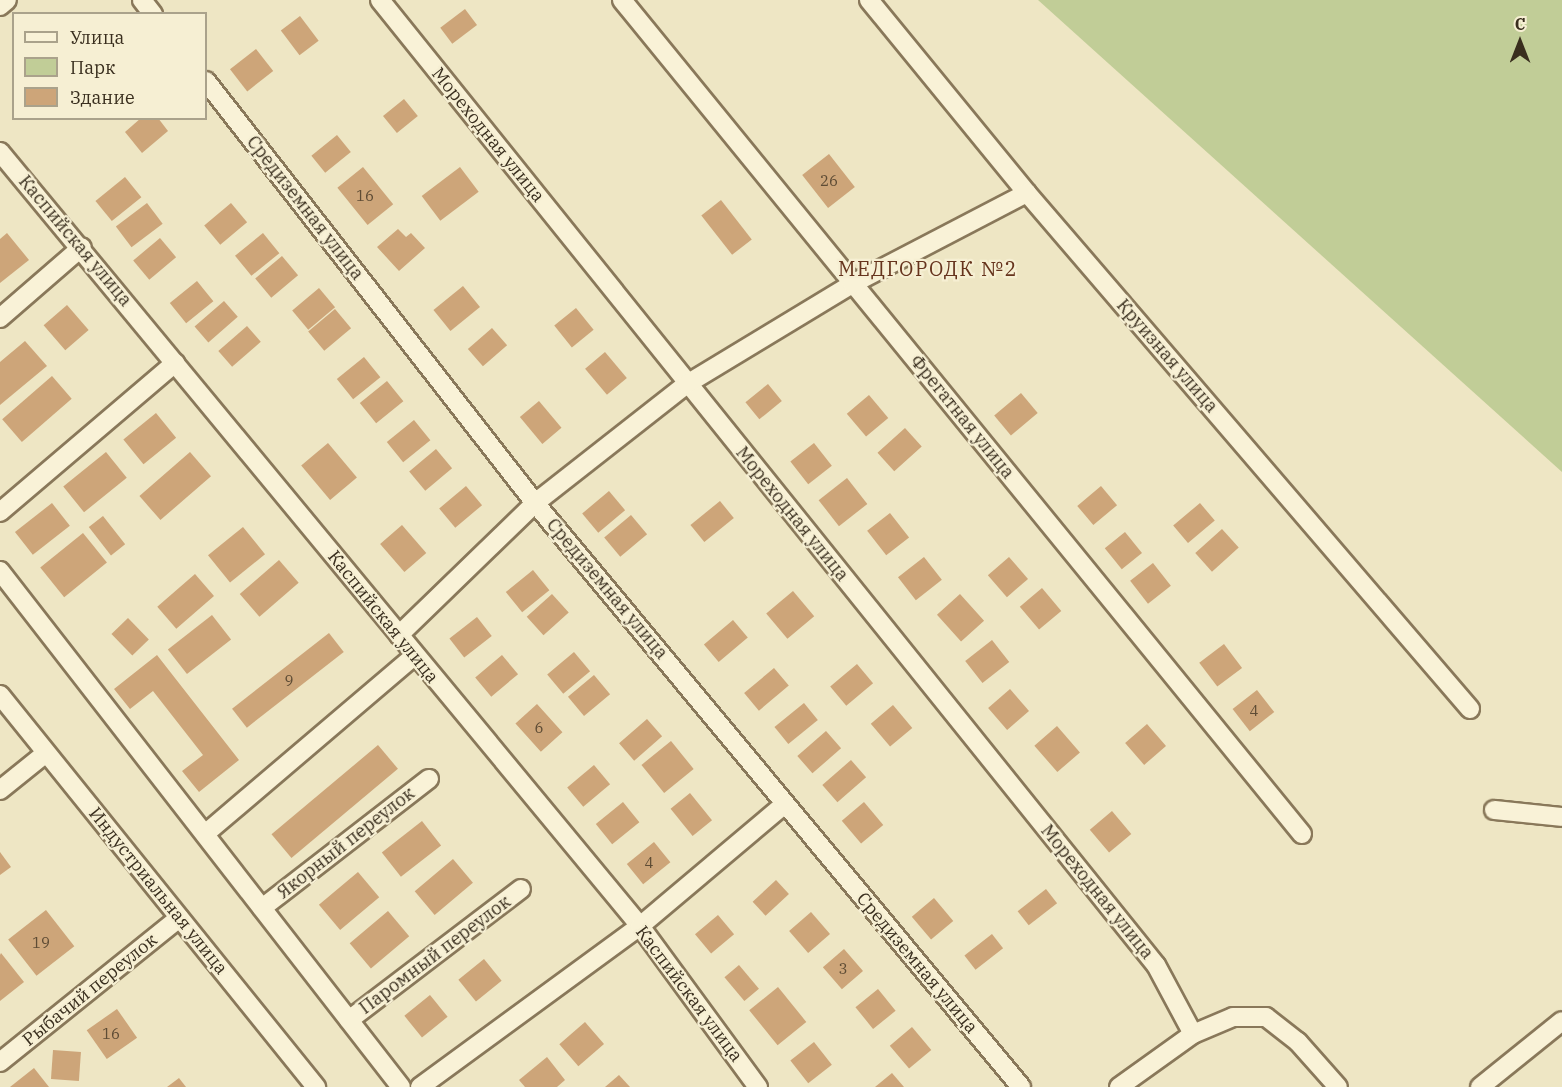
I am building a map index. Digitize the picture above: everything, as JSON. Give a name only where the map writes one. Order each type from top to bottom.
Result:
[{"type":"street","points":[[0,6],[7,0]]},
{"type":"street","points":[[142,0],[151,12]]},
{"type":"street","name":"Мореходная улица","points":[[380,0],[1156,964],[1193,1034]]},
{"type":"street","name":"Фрегатная улица","points":[[622,0],[1302,834]]},
{"type":"street","name":"Круизная улица","points":[[869,0],[1027,193],[1470,709]]},
{"type":"street","name":"Средиземная улица","points":[[207,82],[535,503],[1021,1087]]},
{"type":"street","name":"Каспийская улица","points":[[0,152],[82,247],[414,656],[639,926],[758,1087]]},
{"type":"street","points":[[399,635],[535,503],[687,384],[852,284],[1027,193]]},
{"type":"street","points":[[0,318],[82,247]]},
{"type":"street","points":[[0,512],[175,363]]},
{"type":"street","points":[[0,570],[401,1087]]},
{"type":"street","points":[[205,834],[414,656]]},
{"type":"street","name":"Индустриальная улица","points":[[0,695],[179,918],[307,1084]]},
{"type":"street","points":[[0,790],[46,753]]},
{"type":"street","name":"Якорный переулок","points":[[262,908],[429,779]]},
{"type":"street","points":[[420,1087],[639,926],[785,804]]},
{"type":"street","points":[[1494,810],[1562,817]]},
{"type":"street","name":"Паромный переулок","points":[[349,1020],[521,890]]},
{"type":"street","name":"Рыбачий переулок","points":[[0,1062],[179,918]]},
{"type":"street","points":[[1119,1087],[1193,1034],[1233,1017],[1266,1017],[1298,1042],[1338,1087]]},
{"type":"street","points":[[1479,1087],[1562,1021]]},
{"type":"green space","points":[[1038,0],[1562,0],[1562,472]]},
{"type":"building","points":[[465,9],[477,25],[452,44],[440,28]]},
{"type":"building","points":[[300,16],[319,41],[299,55],[281,30]]},
{"type":"building","points":[[256,49],[273,71],[247,91],[230,69]]},
{"type":"building","points":[[404,99],[418,116],[397,133],[383,116]]},
{"type":"building","points":[[139,120],[160,120],[168,131],[142,153],[125,132]]},
{"type":"building","points":[[337,135],[351,152],[325,173],[311,156]]},
{"type":"building","points":[[829,154],[855,187],[828,208],[802,175]]},
{"type":"building","points":[[363,167],[393,204],[368,225],[337,188]]},
{"type":"building","points":[[460,167],[479,192],[440,221],[422,196]]},
{"type":"building","points":[[125,177],[141,197],[112,221],[95,201]]},
{"type":"building","points":[[721,200],[752,239],[732,255],[701,215]]},
{"type":"building","points":[[147,203],[163,224],[132,247],[116,226]]},
{"type":"building","points":[[231,203],[247,222],[220,245],[204,225]]},
{"type":"building","points":[[398,229],[406,237],[411,233],[425,248],[399,271],[377,247]]},
{"type":"building","points":[[7,233],[29,260],[0,283],[0,239]]},
{"type":"building","points":[[263,233],[279,253],[251,276],[235,256]]},
{"type":"building","points":[[160,238],[176,257],[149,280],[133,260]]},
{"type":"building","points":[[282,256],[298,275],[271,298],[255,278]]},
{"type":"building","points":[[197,281],[213,301],[186,323],[170,303]]},
{"type":"building","points":[[463,286],[480,307],[450,331],[433,310]]},
{"type":"building","points":[[319,288],[335,307],[308,330],[292,310]]},
{"type":"building","points":[[224,301],[238,317],[208,342],[195,327]]},
{"type":"building","points":[[67,305],[89,330],[65,350],[44,325]]},
{"type":"building","points":[[576,308],[594,330],[572,347],[554,326]]},
{"type":"building","points":[[335,309],[351,328],[324,351],[308,331]]},
{"type":"building","points":[[247,326],[261,342],[232,367],[218,351]]},
{"type":"building","points":[[492,328],[507,345],[483,366],[468,349]]},
{"type":"building","points":[[25,341],[47,366],[0,405],[0,362]]},
{"type":"building","points":[[605,352],[627,378],[607,395],[585,369]]},
{"type":"building","points":[[364,357],[380,377],[353,399],[337,379]]},
{"type":"building","points":[[52,376],[72,399],[22,442],[2,419]]},
{"type":"building","points":[[387,381],[403,401],[376,423],[360,403]]},
{"type":"building","points":[[768,384],[782,401],[759,419],[745,402]]},
{"type":"building","points":[[1021,393],[1038,413],[1011,435],[994,415]]},
{"type":"building","points":[[869,395],[888,418],[866,437],[847,414]]},
{"type":"building","points":[[539,401],[561,428],[542,444],[520,417]]},
{"type":"building","points":[[156,413],[176,438],[143,464],[123,439]]},
{"type":"building","points":[[414,420],[430,440],[403,462],[387,442]]},
{"type":"building","points":[[905,428],[922,447],[894,471],[878,453]]},
{"type":"building","points":[[328,443],[357,477],[330,500],[301,465]]},
{"type":"building","points":[[814,443],[832,466],[808,484],[790,461]]},
{"type":"building","points":[[436,449],[452,468],[425,491],[409,471]]},
{"type":"building","points":[[106,452],[127,478],[84,512],[63,487]]},
{"type":"building","points":[[190,452],[211,476],[160,520],[139,496]]},
{"type":"building","points":[[847,478],[867,504],[839,526],[819,500]]},
{"type":"building","points":[[466,486],[482,505],[455,528],[439,508]]},
{"type":"building","points":[[1101,486],[1117,505],[1093,525],[1077,506]]},
{"type":"building","points":[[609,491],[625,510],[598,533],[582,513]]},
{"type":"building","points":[[720,501],[734,518],[704,542],[690,525]]},
{"type":"building","points":[[52,503],[70,526],[33,555],[15,532]]},
{"type":"building","points":[[1200,503],[1215,521],[1188,543],[1173,525]]},
{"type":"building","points":[[890,513],[909,537],[886,555],[867,531]]},
{"type":"building","points":[[631,515],[647,534],[620,557],[604,537]]},
{"type":"building","points":[[103,516],[125,544],[111,555],[89,527]]},
{"type":"building","points":[[402,525],[426,553],[404,572],[380,544]]},
{"type":"building","points":[[243,527],[265,554],[230,583],[208,555]]},
{"type":"building","points":[[1222,529],[1239,548],[1212,572],[1195,553]]},
{"type":"building","points":[[1125,532],[1142,553],[1122,569],[1105,548]]},
{"type":"building","points":[[83,533],[107,563],[64,597],[40,568]]},
{"type":"building","points":[[924,557],[942,580],[916,600],[898,577]]},
{"type":"building","points":[[1009,557],[1028,579],[1007,597],[988,575]]},
{"type":"building","points":[[279,560],[299,583],[259,617],[240,594]]},
{"type":"building","points":[[1153,563],[1171,586],[1148,604],[1130,581]]},
{"type":"building","points":[[533,570],[549,590],[522,612],[506,592]]},
{"type":"building","points":[[195,574],[214,596],[176,629],[157,607]]},
{"type":"building","points":[[1042,588],[1061,611],[1039,630],[1020,607]]},
{"type":"building","points":[[793,591],[814,616],[787,639],[766,613]]},
{"type":"building","points":[[552,594],[569,613],[543,635],[527,617]]},
{"type":"building","points":[[960,594],[984,621],[961,641],[937,615]]},
{"type":"building","points":[[212,615],[231,639],[187,674],[168,649]]},
{"type":"building","points":[[477,617],[492,636],[464,657],[449,639]]},
{"type":"building","points":[[128,618],[149,640],[132,656],[111,634]]},
{"type":"building","points":[[733,620],[748,638],[719,662],[704,644]]},
{"type":"building","points":[[329,633],[344,652],[247,728],[232,709]]},
{"type":"building","points":[[992,640],[1009,662],[982,683],[965,661]]},
{"type":"building","points":[[1224,644],[1242,668],[1217,687],[1199,663]]},
{"type":"building","points":[[574,652],[590,671],[563,694],[547,674]]},
{"type":"building","points":[[157,655],[239,760],[199,792],[182,771],[203,755],[153,691],[130,709],[114,689]]},
{"type":"building","points":[[502,655],[518,674],[491,697],[475,677]]},
{"type":"building","points":[[857,664],[873,683],[846,706],[830,686]]},
{"type":"building","points":[[774,668],[789,686],[759,711],[744,693]]},
{"type":"building","points":[[594,675],[610,694],[584,716],[568,697]]},
{"type":"building","points":[[1010,689],[1029,711],[1007,730],[988,708]]},
{"type":"building","points":[[1257,690],[1274,712],[1250,731],[1233,709]]},
{"type":"building","points":[[804,703],[818,720],[788,744],[774,727]]},
{"type":"building","points":[[537,704],[562,732],[541,752],[515,723]]},
{"type":"building","points":[[893,705],[912,728],[890,747],[871,724]]},
{"type":"building","points":[[647,719],[662,736],[634,761],[619,743]]},
{"type":"building","points":[[1147,724],[1166,746],[1144,765],[1125,743]]},
{"type":"building","points":[[1057,726],[1080,752],[1057,772],[1034,746]]},
{"type":"building","points":[[826,731],[841,748],[812,773],[797,756]]},
{"type":"building","points":[[671,741],[694,769],[664,793],[641,765]]},
{"type":"building","points":[[378,745],[398,769],[291,858],[272,834]]},
{"type":"building","points":[[851,760],[866,777],[837,802],[822,785]]},
{"type":"building","points":[[594,765],[610,784],[583,807],[567,787]]},
{"type":"building","points":[[690,793],[712,820],[693,836],[671,809]]},
{"type":"building","points":[[623,802],[639,822],[612,844],[596,824]]},
{"type":"building","points":[[864,802],[883,825],[861,844],[842,821]]},
{"type":"building","points":[[1112,811],[1131,834],[1109,853],[1090,830]]},
{"type":"building","points":[[422,821],[441,845],[401,877],[382,852]]},
{"type":"building","points":[[654,842],[670,862],[643,884],[627,864]]},
{"type":"building","points":[[0,852],[11,867],[0,875]]},
{"type":"building","points":[[453,859],[473,883],[435,915],[415,891]]},
{"type":"building","points":[[358,872],[379,897],[340,930],[319,905]]},
{"type":"building","points":[[776,880],[789,894],[766,916],[753,902]]},
{"type":"building","points":[[1046,889],[1057,903],[1029,925],[1018,911]]},
{"type":"building","points":[[934,898],[953,921],[931,940],[912,917]]},
{"type":"building","points":[[46,910],[74,946],[36,976],[8,940]]},
{"type":"building","points":[[388,911],[409,936],[371,968],[350,943]]},
{"type":"building","points":[[811,912],[830,934],[808,953],[789,931]]},
{"type":"building","points":[[718,915],[734,934],[711,953],[695,934]]},
{"type":"building","points":[[992,934],[1003,948],[976,970],[964,956]]},
{"type":"building","points":[[844,949],[863,971],[842,989],[823,967]]},
{"type":"building","points":[[1,953],[24,982],[0,1001],[0,955]]},
{"type":"building","points":[[484,959],[502,981],[476,1002],[458,980]]},
{"type":"building","points":[[739,965],[759,989],[744,1001],[724,977]]},
{"type":"building","points":[[778,987],[806,1022],[778,1045],[749,1010]]},
{"type":"building","points":[[878,989],[896,1011],[873,1029],[855,1007]]},
{"type":"building","points":[[430,995],[448,1017],[422,1038],[404,1016]]},
{"type":"building","points":[[117,1009],[137,1038],[107,1059],[87,1030]]},
{"type":"building","points":[[585,1022],[604,1044],[578,1066],[559,1044]]},
{"type":"building","points":[[912,1027],[931,1050],[909,1069],[890,1046]]},
{"type":"building","points":[[814,1042],[832,1065],[808,1083],[790,1060]]},
{"type":"building","points":[[53,1050],[81,1052],[79,1081],[51,1079]]},
{"type":"building","points":[[547,1057],[565,1080],[557,1087],[525,1087],[519,1080]]},
{"type":"building","points":[[34,1068],[49,1087],[10,1087]]},
{"type":"building","points":[[892,1073],[904,1087],[875,1087]]},
{"type":"building","points":[[619,1075],[630,1087],[605,1087]]},
{"type":"building","points":[[179,1078],[186,1087],[167,1087]]},
{"type":"district","name":"МЕДГОРОДК №2","points":[[928,268]]}]
